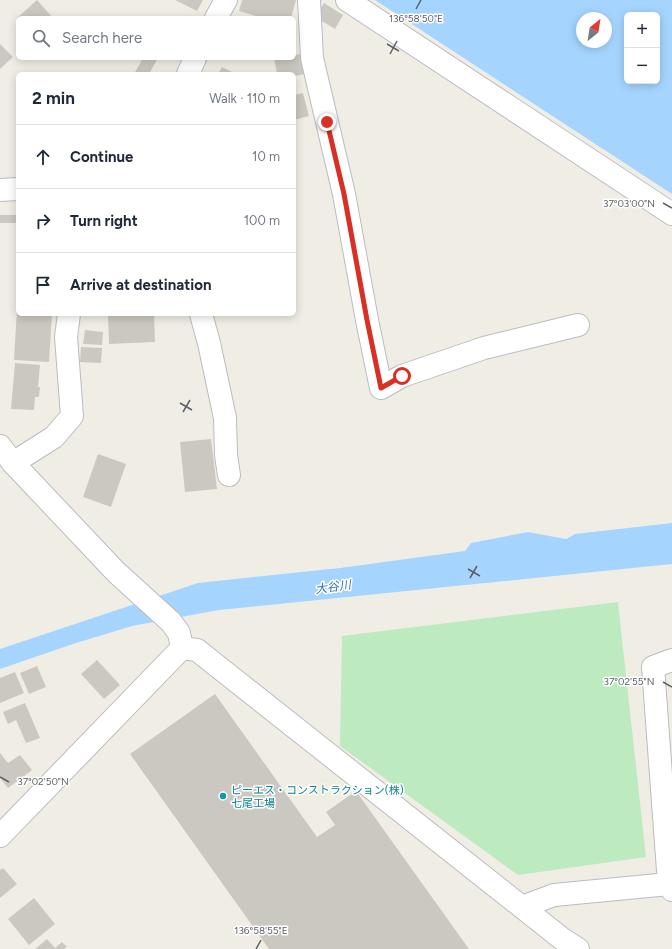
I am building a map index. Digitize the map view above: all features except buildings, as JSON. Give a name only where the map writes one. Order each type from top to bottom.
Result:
[{"type":"street","points":[[217,16],[226,0]]},
{"type":"street","points":[[308,0],[312,58],[344,194],[381,388],[402,376],[484,348],[578,326]]},
{"type":"street","points":[[347,0],[672,214]]},
{"type":"street","points":[[189,72],[194,60]]},
{"type":"street","points":[[0,190],[16,189]]},
{"type":"street","points":[[13,463],[54,437],[72,416],[66,337],[69,316]]},
{"type":"street","points":[[202,316],[209,343],[225,418],[228,475]]},
{"type":"street","points":[[0,446],[13,463],[116,572],[171,622],[180,641],[198,650],[570,944]]},
{"type":"street","points":[[0,836],[180,641]]},
{"type":"street","points":[[522,907],[554,895],[671,887],[653,667],[672,660]]},
{"type":"green space","points":[[618,602],[646,857],[518,875],[340,746],[342,636]]},
{"type":"water","points":[[375,0],[672,0],[672,194]]},
{"type":"water","name":"大谷川","points":[[672,523],[672,564],[219,610],[132,626],[0,669],[0,649],[198,583],[340,568],[465,551],[471,543],[528,532],[566,539],[575,534]]},
{"type":"place","name":"ピーエス・コンストラクション(株) 七尾工場","points":[[223,796]]},
{"type":"route","points":[[327,122],[344,194],[381,388],[402,376]]}]
